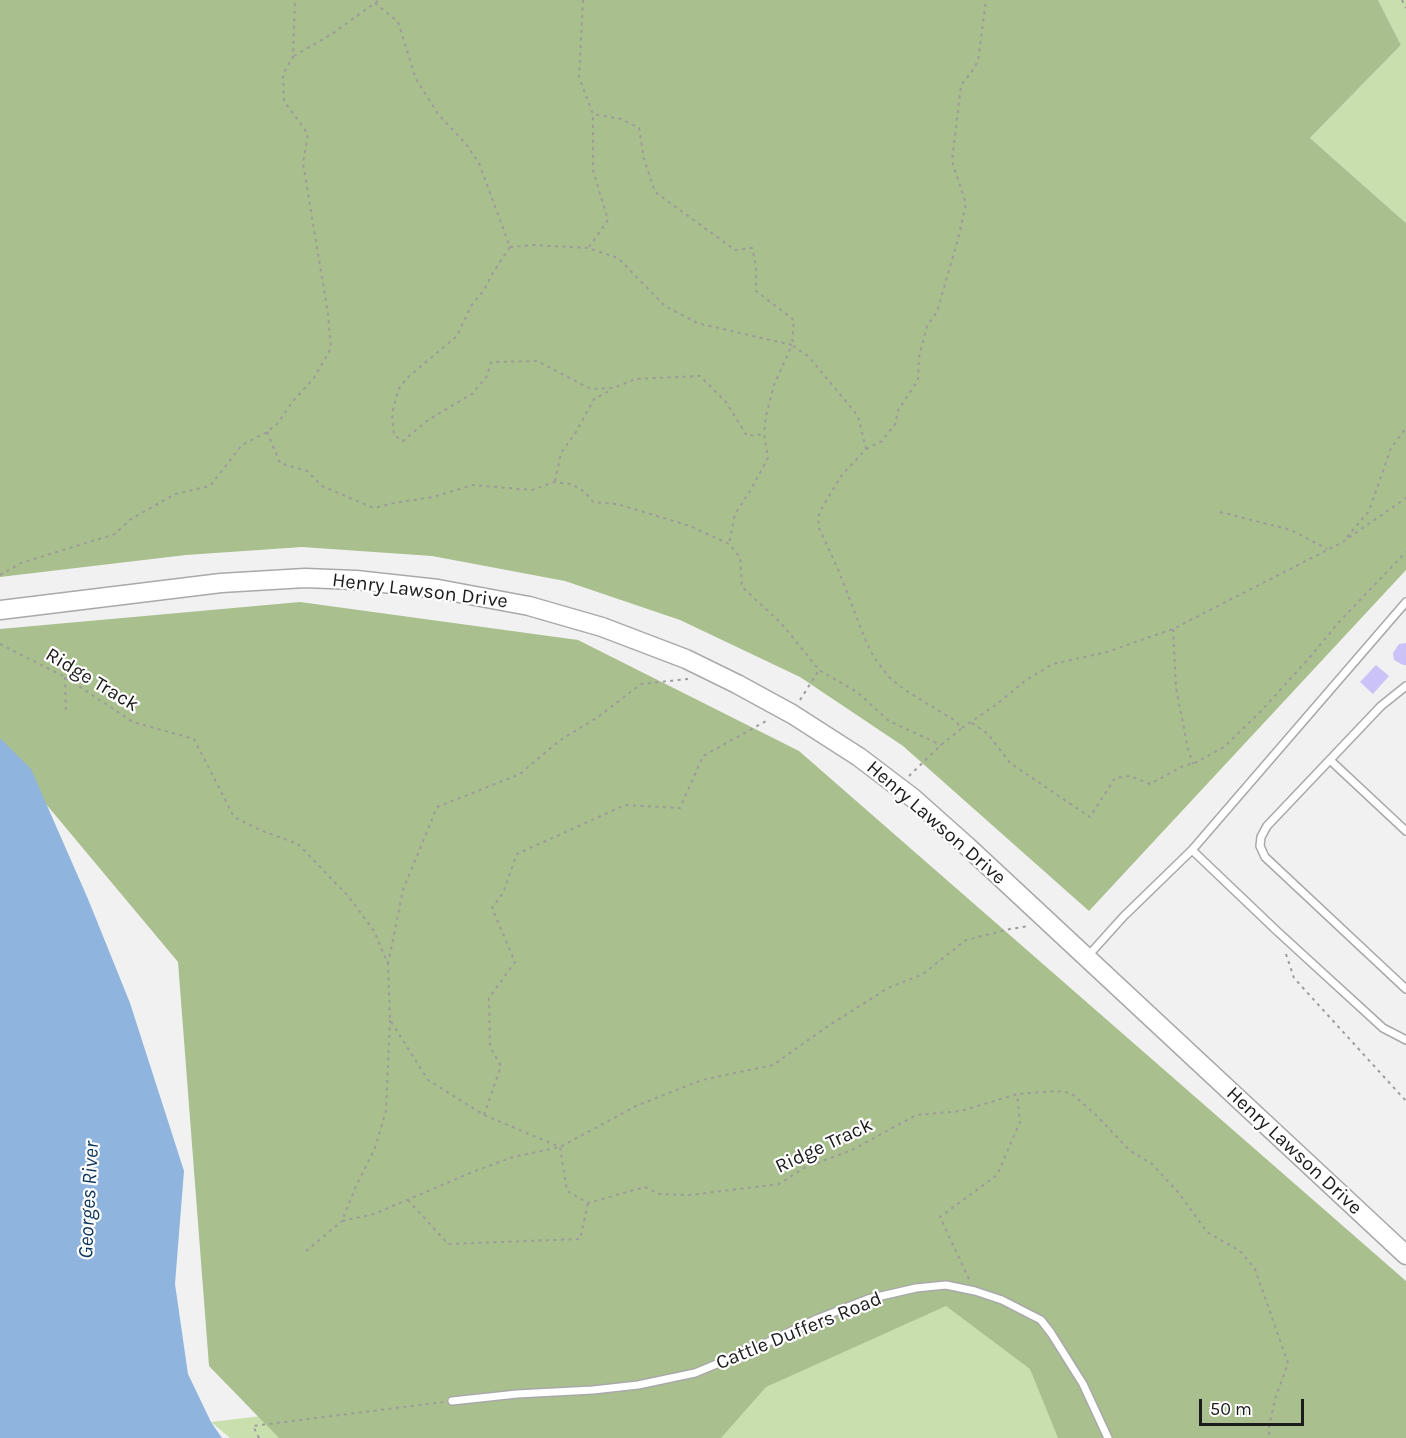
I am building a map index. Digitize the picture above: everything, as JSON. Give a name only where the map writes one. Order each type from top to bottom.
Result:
[{"type":"main road","name":"Henry Lawson Drive","points":[[0,610],[165,588],[249,580],[331,579],[438,589],[530,606],[602,627],[686,659],[792,714],[859,757],[898,786],[1050,923],[1406,1255]]},
{"type":"lane","points":[[1086,957],[1124,916],[1192,850],[1406,602]]},
{"type":"lane","points":[[1406,686],[1381,706],[1267,826],[1261,837],[1260,846],[1265,857],[1406,989]]},
{"type":"lane","points":[[1329,760],[1406,831]]},
{"type":"lane","points":[[1192,850],[1383,1028],[1406,1040]]},
{"type":"lane","name":"Cattle Duffers Road","points":[[452,1401],[638,1385],[695,1373],[868,1299],[916,1288],[946,1285],[975,1291],[1020,1308],[1041,1320],[1052,1333],[1083,1384],[1108,1438]]},
{"type":"path","points":[[0,575],[21,563],[115,534],[131,519],[175,494],[210,486],[242,444],[267,432],[277,424],[293,401],[314,378],[331,348],[328,314],[303,163],[308,135],[284,101],[283,74],[293,57],[295,0]]},
{"type":"path","points":[[293,57],[332,34],[380,0]]},
{"type":"path","points":[[583,0],[579,76],[593,114],[593,170],[608,220],[588,248]]},
{"type":"path","points":[[962,728],[954,720],[905,690],[890,678],[875,659],[819,528],[818,517],[841,476],[866,449],[882,441],[896,423],[897,412],[918,380],[919,357],[927,327],[937,312],[966,204],[952,161],[961,85],[978,61],[986,0]]},
{"type":"path","points":[[1402,0],[1406,8]]},
{"type":"path","points":[[375,3],[398,22],[416,79],[438,114],[466,144],[479,163],[510,247]]},
{"type":"path","points":[[593,114],[621,119],[639,128],[644,159],[655,192],[735,250],[752,248],[756,266],[756,291],[794,320],[792,345],[774,385],[766,416],[764,434],[768,458],[735,514],[729,544]]},
{"type":"path","points":[[510,247],[534,245],[588,248],[618,258],[665,306],[697,323],[792,345],[809,357],[858,416],[866,449]]},
{"type":"path","points":[[510,247],[484,290],[471,306],[456,336],[407,378],[398,390],[392,414],[394,435],[403,441],[428,420],[472,394],[487,376],[491,362],[537,361],[591,389],[613,388]]},
{"type":"path","points":[[554,482],[561,453],[576,432],[594,399],[636,379],[700,376],[726,402],[747,436],[764,434]]},
{"type":"path","points":[[1341,543],[1369,511],[1391,448],[1406,428]]},
{"type":"path","points":[[267,432],[280,463],[307,471],[322,486],[374,508],[433,497],[473,485],[532,490],[554,482],[571,484],[585,492],[593,502],[618,504],[690,526],[729,544],[740,557],[742,587],[781,623],[819,670],[857,692],[889,721],[941,745]]},
{"type":"path","points":[[898,786],[962,728],[972,723],[1026,680],[1053,664],[1107,652],[1173,629],[1341,543],[1406,498]]},
{"type":"path","points":[[1220,512],[1291,530],[1328,549]]},
{"type":"path","points":[[972,723],[988,734],[1010,763],[1090,817],[1115,778],[1130,776],[1150,784],[1224,747],[1261,711],[1338,623],[1406,552]]},
{"type":"path","points":[[1173,629],[1176,688],[1193,764]]},
{"type":"path","name":"Ridge Track","points":[[0,644],[65,677],[132,722],[194,740],[234,817],[260,830],[298,844],[349,897],[374,931],[388,964],[390,1064],[386,1110],[375,1148],[342,1221]]},
{"type":"path","points":[[792,714],[819,670]]},
{"type":"path","points":[[65,677],[66,714]]},
{"type":"path","points":[[388,964],[403,890],[437,807],[520,774],[559,741],[598,717],[641,684],[690,679]]},
{"type":"path","points":[[484,1115],[501,1066],[490,1047],[489,998],[515,962],[492,908],[503,893],[517,854],[625,805],[680,808],[703,756],[771,719],[760,713]]},
{"type":"path","points":[[306,1251],[342,1221],[374,1214],[513,1157],[560,1147],[636,1106],[702,1080],[773,1065],[828,1026],[888,988],[923,974],[966,940],[1010,929],[1050,923]]},
{"type":"path","points":[[1278,932],[1294,978],[1406,1101]]},
{"type":"path","points":[[390,1020],[428,1080],[484,1115],[560,1147]]},
{"type":"path","name":"Ridge Track","points":[[588,1203],[645,1187],[659,1194],[690,1195],[779,1184],[804,1168],[852,1150],[916,1114],[961,1111],[1017,1094],[1056,1091],[1071,1094],[1097,1116],[1129,1150],[1152,1164],[1178,1192],[1208,1232],[1240,1251],[1255,1269],[1288,1363],[1275,1399],[1268,1432],[1273,1438]]},
{"type":"path","points":[[975,1291],[940,1217],[997,1175],[1020,1122],[1017,1094]]},
{"type":"path","points":[[408,1200],[448,1244],[580,1239],[588,1203],[567,1191],[560,1147]]},
{"type":"path","points":[[259,1438],[254,1426],[452,1401]]},
{"type":"green space","points":[[0,0],[1378,0],[1401,45],[1310,138],[1406,223],[1406,570],[1089,911],[903,746],[800,677],[680,620],[565,581],[432,556],[302,547],[186,555],[0,577]]},
{"type":"green space","points":[[1378,0],[1406,0],[1406,223],[1310,138],[1401,45]]},
{"type":"green space","points":[[300,602],[578,640],[799,751],[1406,1281],[1406,1438],[1058,1438],[1030,1369],[946,1306],[766,1387],[721,1438],[279,1438],[209,1366],[178,962],[0,749],[0,629]]},
{"type":"green space","points":[[969,1249],[1141,1438],[230,1438],[211,1422],[697,1364]]},
{"type":"water","name":"Georges River","points":[[0,738],[31,769],[88,899],[130,1003],[184,1171],[175,1284],[188,1374],[211,1422],[222,1438],[0,1438]]},
{"type":"building","points":[[1406,643],[1406,665],[1403,665],[1394,660],[1393,653],[1399,644]]},
{"type":"building","points":[[1376,665],[1389,676],[1373,694],[1360,682]]}]
